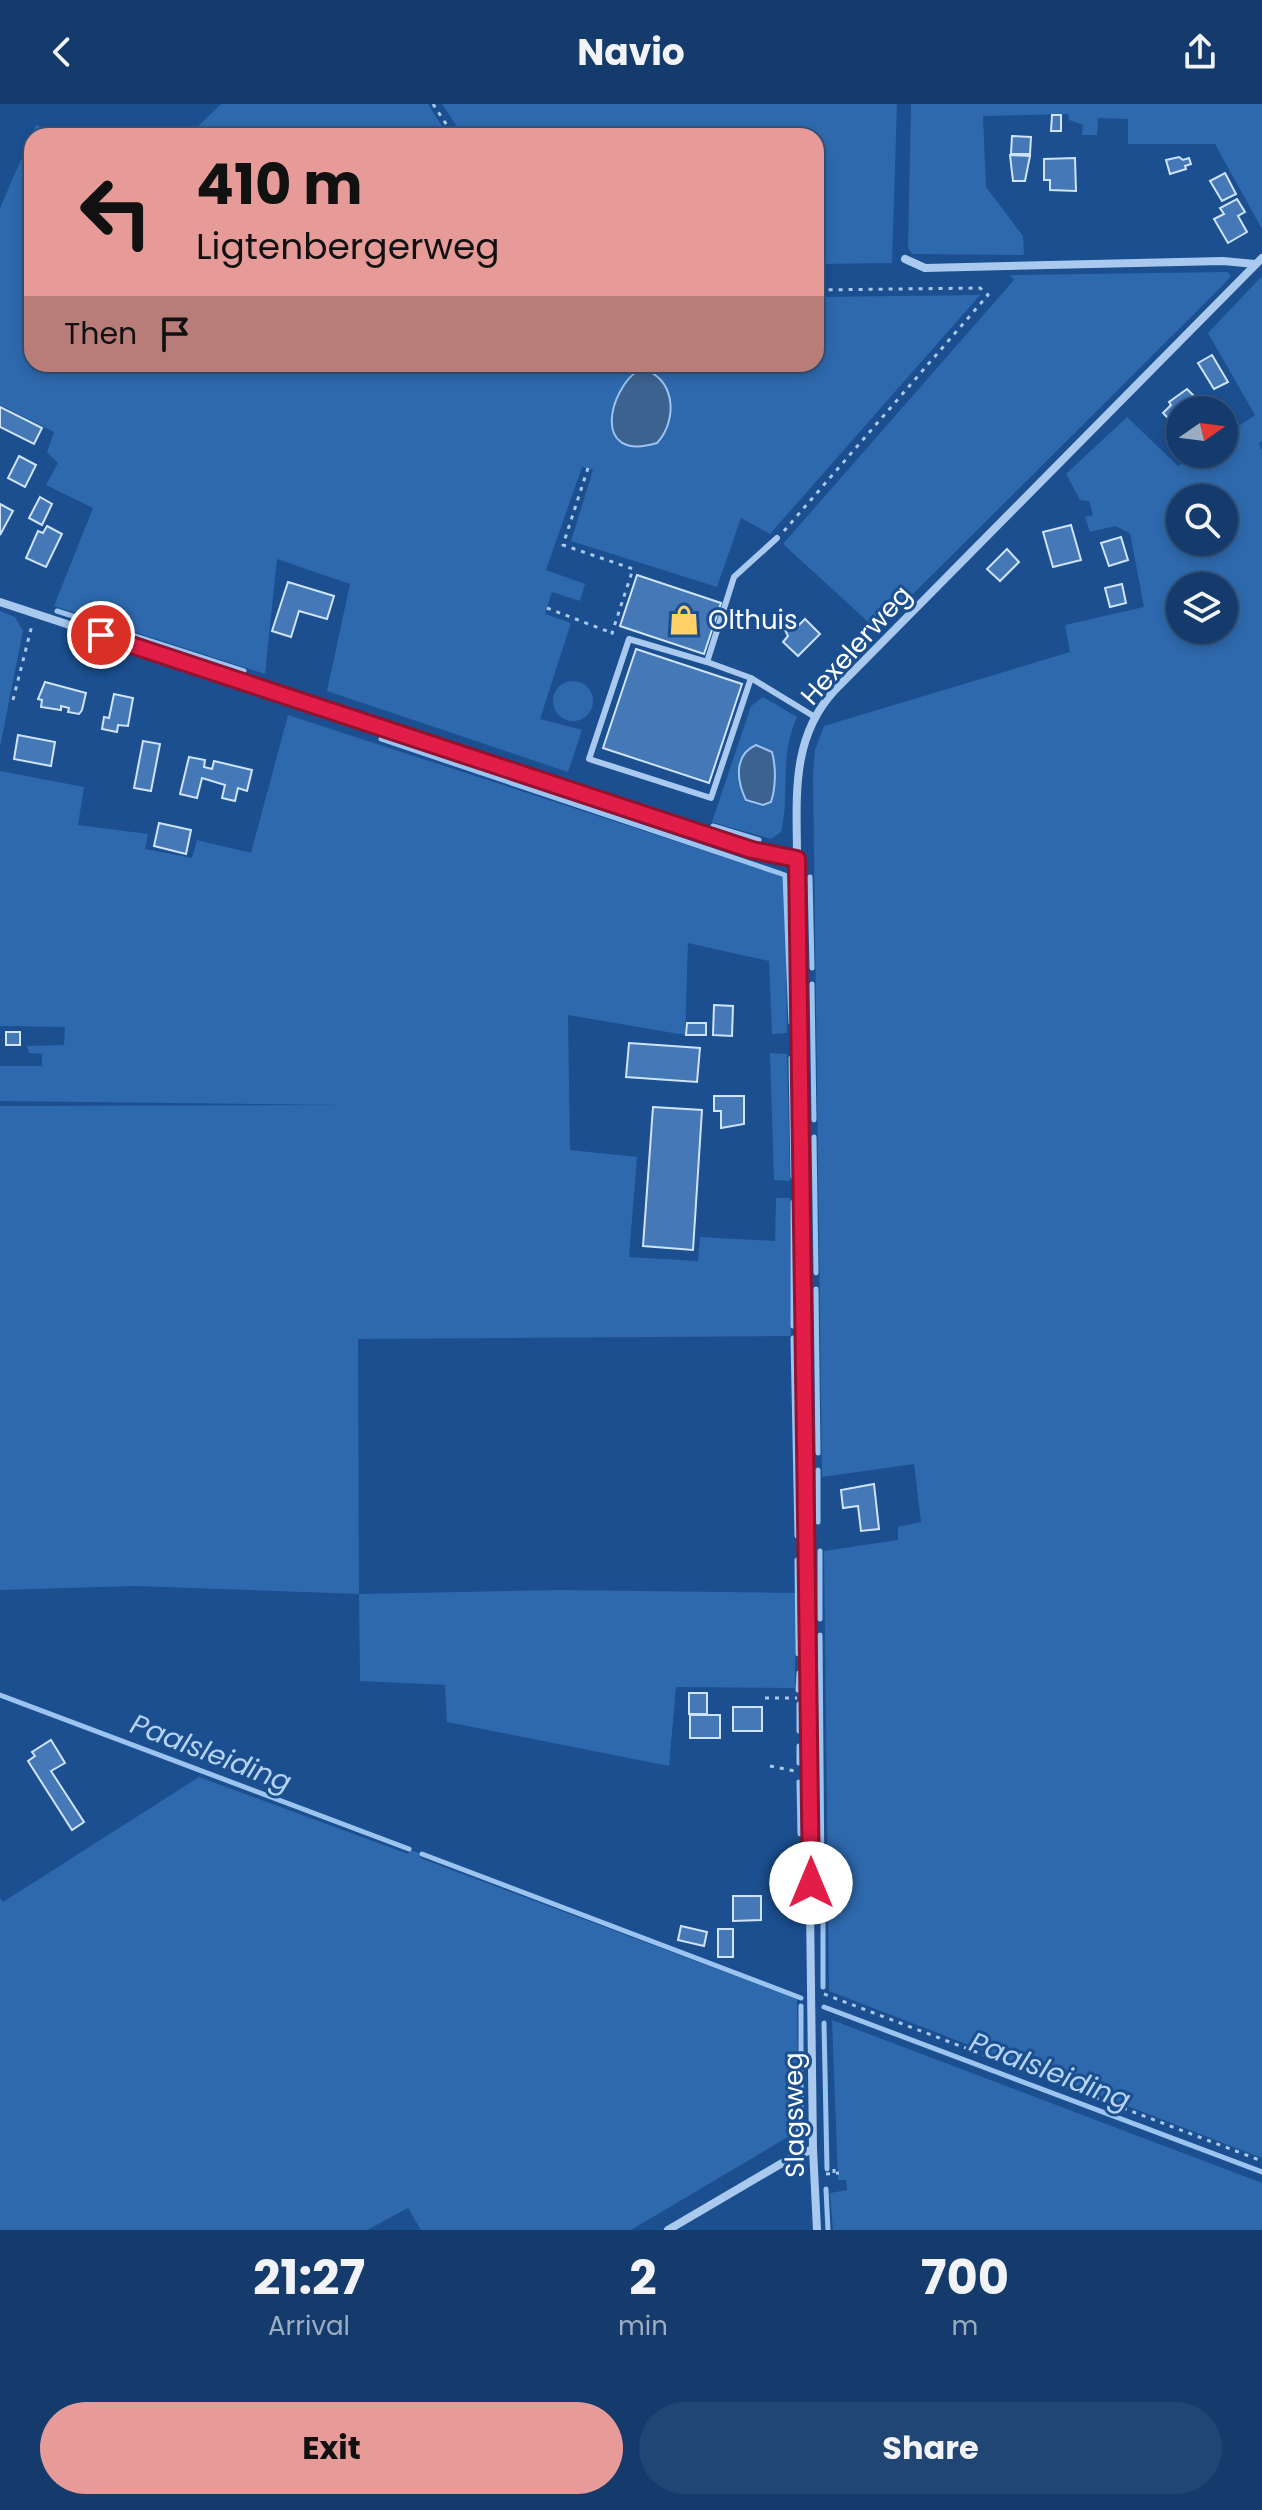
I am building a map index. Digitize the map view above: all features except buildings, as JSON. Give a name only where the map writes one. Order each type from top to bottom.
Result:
[{"type":"street","name":"Hexelerweg","points":[[905,259],[925,268],[1259,261]]},
{"type":"street","name":"Hexelerweg","points":[[812,1995],[797,859],[799,757],[815,717],[844,681],[1259,261]]},
{"type":"street","points":[[0,602],[752,850],[797,859]]},
{"type":"street","name":"Slagsweg","points":[[812,1995],[817,2230]]},
{"type":"street","points":[[668,2230],[789,2159],[813,2149]]},
{"type":"lane","points":[[707,662],[734,577],[777,538]]},
{"type":"lane","points":[[751,678],[711,798],[589,759],[629,639],[751,678],[815,717]]},
{"type":"path","points":[[433,104],[449,128]]},
{"type":"path","points":[[777,538],[988,295],[980,288],[824,290]]},
{"type":"path","points":[[588,468],[563,545],[633,569],[612,633]]},
{"type":"path","points":[[547,608],[629,639]]},
{"type":"path","points":[[13,700],[35,614]]},
{"type":"path","points":[[765,1698],[809,1698]]},
{"type":"path","points":[[770,1766],[810,1775]]},
{"type":"path","points":[[787,1887],[793,1882]]},
{"type":"path","points":[[812,1995],[1262,2161]]},
{"type":"path","points":[[834,2164],[834,2173]]},
{"type":"shaded area","points":[[221,104],[428,104],[443,128],[196,128]]},
{"type":"shaded area","points":[[442,104],[897,104],[892,263],[824,264],[824,128],[458,128]]},
{"type":"shaded area","points":[[911,104],[1262,104],[1262,229],[1215,144],[1128,144],[1128,119],[1098,118],[1097,135],[1082,135],[1083,125],[1069,120],[1068,114],[983,116],[986,187],[1023,236],[1024,255],[912,254],[908,248]]},
{"type":"shaded area","points":[[24,153],[24,372],[824,372],[824,297],[980,295],[770,534],[741,518],[717,587],[571,541],[593,470],[582,467],[546,570],[585,584],[580,601],[552,592],[545,614],[571,623],[540,719],[582,730],[568,772],[327,691],[350,584],[277,559],[265,674],[54,606],[93,508],[46,485],[58,463],[47,452],[54,432],[0,405],[0,208]]},
{"type":"shaded area","points":[[1227,272],[1231,276],[1223,285],[877,630],[783,544],[1014,280],[1010,275]]},
{"type":"shaded area","points":[[1262,276],[1262,441],[1259,443],[1262,450],[1262,2158],[829,1991],[824,1551],[898,1540],[898,1527],[921,1522],[914,1464],[822,1477],[813,775],[815,750],[824,726],[1070,652],[1065,625],[1144,607],[1130,533],[1115,526],[1090,532],[1085,517],[1093,515],[1089,501],[1080,500],[1066,474],[1127,417],[1166,454],[1166,468],[1238,468],[1238,427],[1255,415],[1208,333]]},
{"type":"shaded area","points":[[636,372],[649,372],[661,380],[667,389],[671,411],[669,422],[657,443],[636,446],[622,443],[614,433],[614,406],[629,378]]},
{"type":"shaded area","points":[[0,611],[15,617],[23,631],[0,747]]},
{"type":"shaded area","points":[[573,681],[587,687],[593,701],[587,715],[573,721],[559,715],[553,701],[559,687]]},
{"type":"shaded area","points":[[763,697],[797,717],[786,762],[781,832],[771,839],[712,822],[751,706]]},
{"type":"shaded area","points":[[288,715],[785,877],[787,1033],[772,1034],[769,961],[688,943],[685,1035],[568,1015],[570,1150],[637,1157],[629,1257],[698,1261],[700,1237],[775,1241],[776,1198],[790,1198],[791,1336],[358,1339],[359,1594],[134,1586],[0,1590],[0,1106],[342,1105],[0,1101],[0,1066],[42,1066],[42,1054],[29,1053],[27,1046],[64,1045],[65,1027],[0,1026],[0,771],[84,787],[78,825],[148,834],[145,849],[192,858],[197,840],[251,853]]},
{"type":"shaded area","points":[[756,745],[772,752],[774,764],[773,796],[771,802],[763,805],[746,800],[739,777],[743,755]]},
{"type":"shaded area","points":[[770,1053],[787,1054],[790,1181],[774,1180]]},
{"type":"shaded area","points":[[559,1590],[795,1593],[795,1688],[676,1687],[669,1766],[447,1722],[445,1685],[360,1681],[359,1594]]},
{"type":"shaded area","points":[[199,1777],[408,1854],[411,1850],[421,1854],[420,1858],[797,1999],[798,2110],[793,2134],[631,2230],[421,2230],[408,2208],[367,2230],[0,2230],[0,1898],[3,1902]]},
{"type":"shaded area","points":[[832,2020],[1262,2183],[1262,2230],[833,2230],[830,2193],[847,2190],[846,2180],[838,2180]]},
{"type":"waterway","points":[[57,611],[244,671]]},
{"type":"waterway","points":[[381,739],[785,875],[791,1023]]},
{"type":"waterway","points":[[713,826],[759,840]]},
{"type":"waterway","points":[[810,877],[812,968]]},
{"type":"waterway","points":[[812,984],[814,1120]]},
{"type":"waterway","points":[[791,1058],[793,1177]]},
{"type":"waterway","points":[[814,1137],[816,1273]]},
{"type":"waterway","points":[[793,1202],[793,1326]]},
{"type":"waterway","points":[[816,1289],[818,1453]]},
{"type":"waterway","points":[[793,1338],[797,1536]]},
{"type":"waterway","points":[[818,1470],[818,1522]]},
{"type":"waterway","points":[[820,1551],[820,1619]]},
{"type":"waterway","points":[[797,1560],[798,1654]]},
{"type":"waterway","points":[[820,1635],[822,1887]]},
{"type":"waterway","points":[[798,1690],[799,1673]]},
{"type":"waterway","name":"Paalsleiding","points":[[0,1695],[409,1849]]},
{"type":"waterway","points":[[799,1704],[799,1731]]},
{"type":"waterway","points":[[799,1746],[799,1763]]},
{"type":"waterway","points":[[799,1782],[800,1834]]},
{"type":"waterway","name":"Paalsleiding","points":[[422,1854],[801,1998]]},
{"type":"waterway","points":[[823,1904],[823,1987]]},
{"type":"waterway","points":[[798,2133],[801,2114],[801,2006]]},
{"type":"waterway","name":"Paalsleiding","points":[[824,2007],[1262,2172]]},
{"type":"waterway","points":[[824,2023],[827,2169]]},
{"type":"waterway","points":[[826,2189],[828,2230]]},
{"type":"place","name":"Olthuis","points":[[684,620]]},
{"type":"route","points":[[101,635],[752,850],[797,859],[811,1883]]}]
